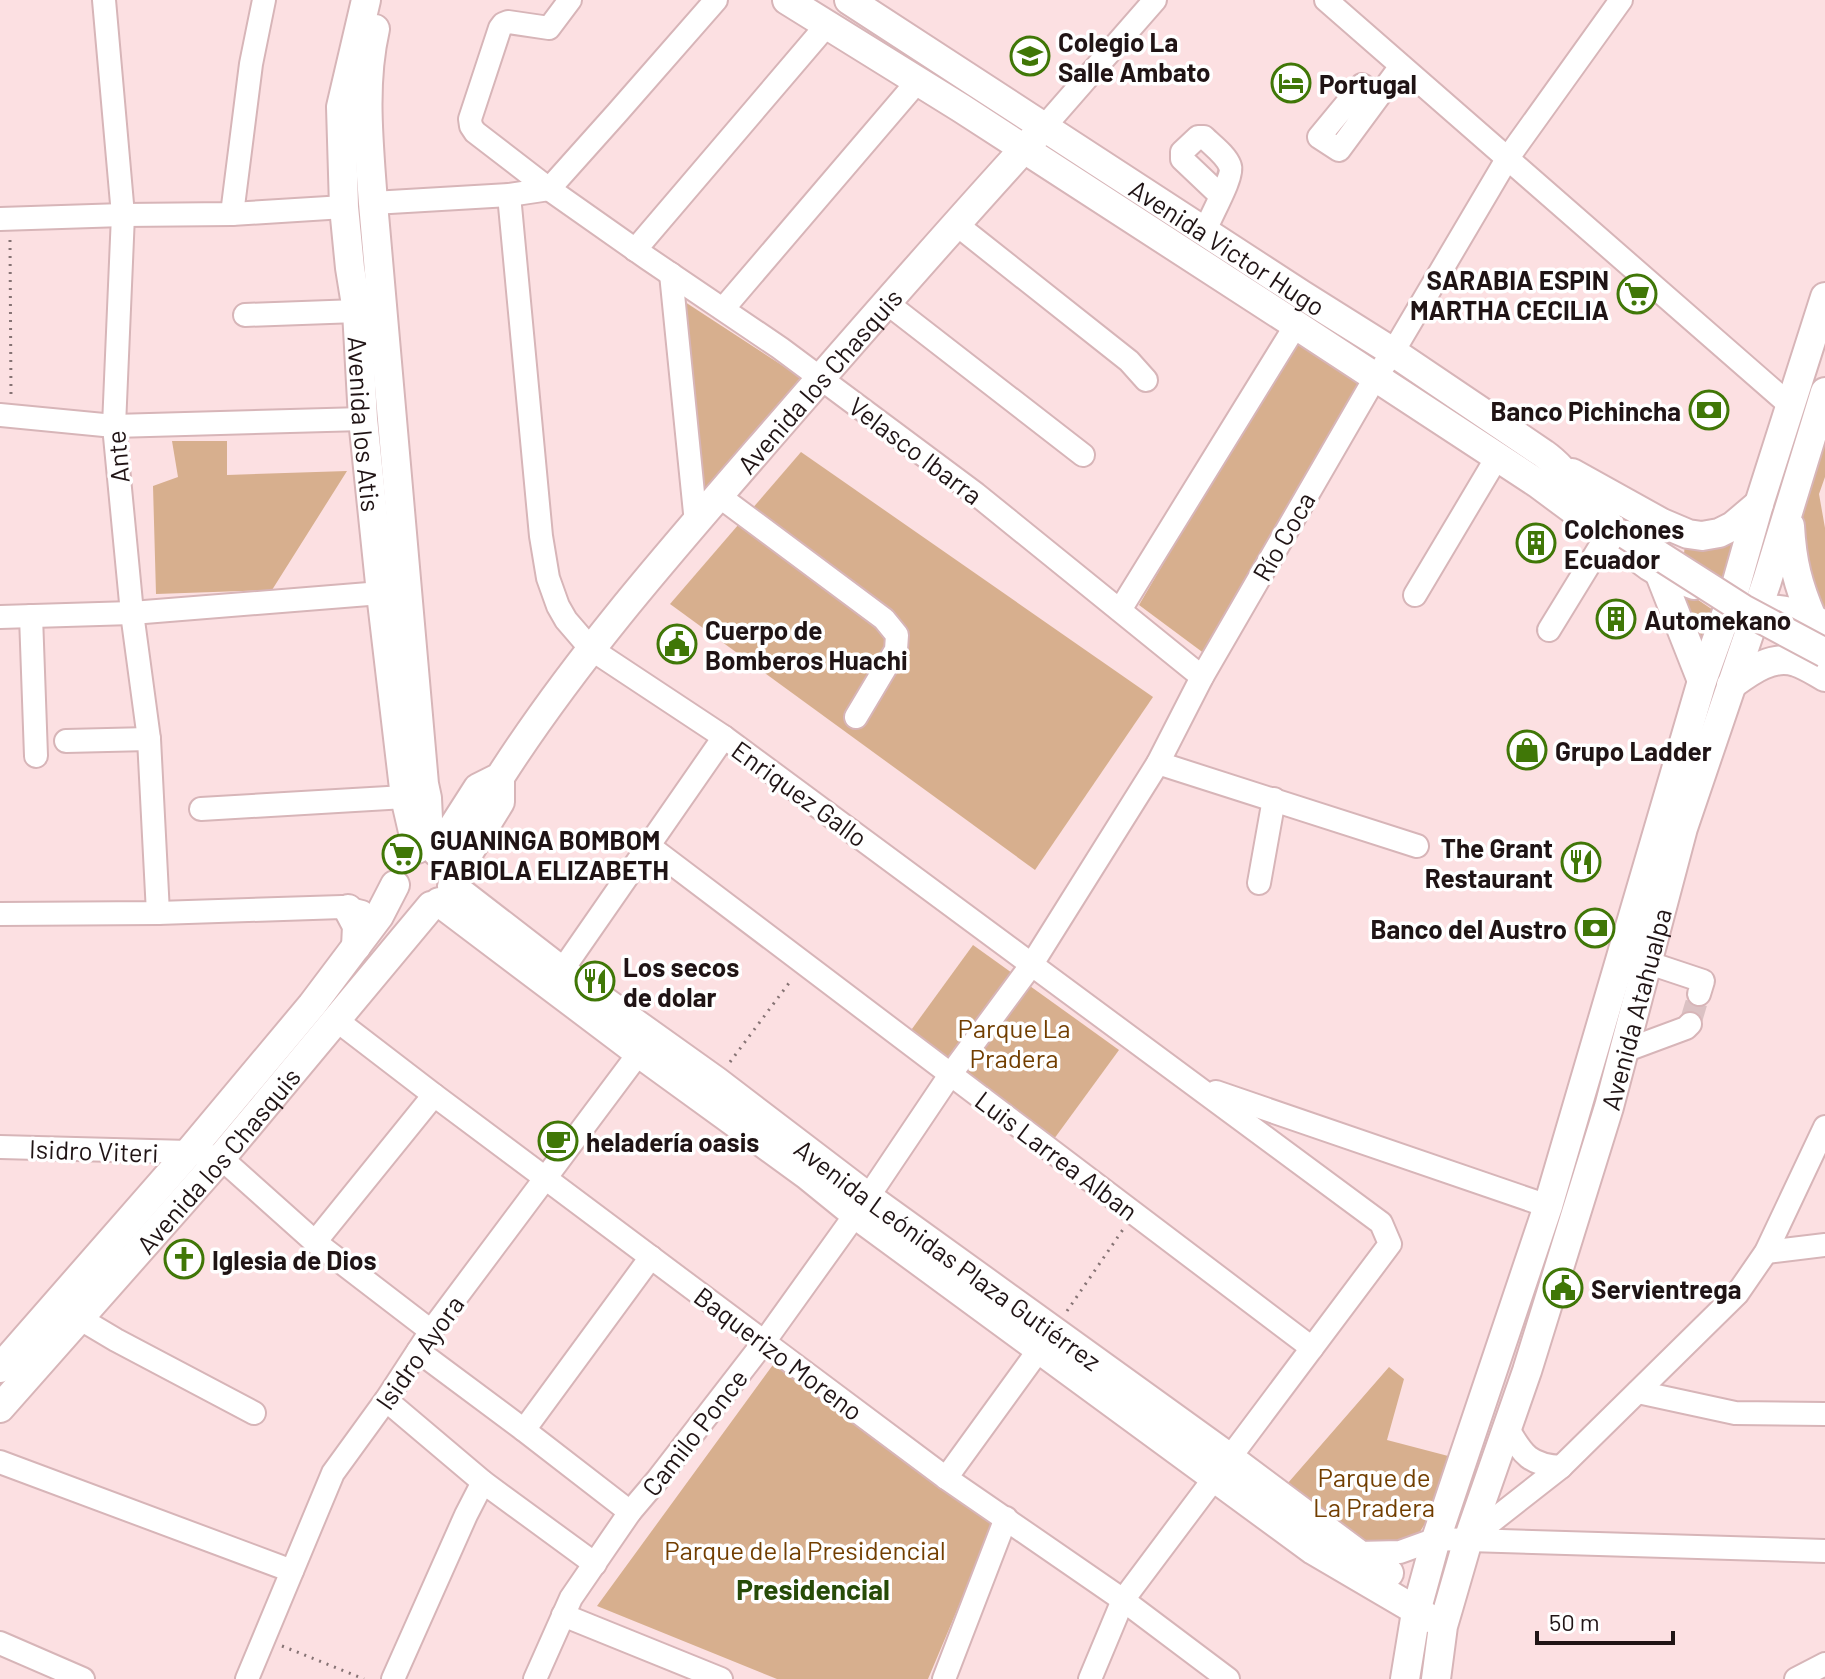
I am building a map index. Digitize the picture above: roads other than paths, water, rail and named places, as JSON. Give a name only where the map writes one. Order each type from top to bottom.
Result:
[{"type":"main road","name":"Avenida los Atis","points":[[366,0],[341,107],[344,207],[357,311],[363,419],[381,593],[428,850]]},
{"type":"main road","name":"Avenida los Atis","points":[[382,0],[372,44],[367,110],[424,784],[416,797]]},
{"type":"main road","name":"Avenida Victor Hugo","points":[[787,0],[961,108],[1496,459],[1547,474],[1654,569],[1705,588],[1730,605]]},
{"type":"main road","name":"Avenida Victor Hugo","points":[[849,0],[1393,352],[1594,508],[1617,536],[1825,653]]},
{"type":"main road","name":"Avenida los Chasquis","points":[[428,850],[478,788],[500,777],[591,649],[719,496],[1044,127]]},
{"type":"main road","name":"Avenida Atahualpa","points":[[1405,1679],[1419,1602],[1436,1539],[1548,1206],[1702,681],[1730,605],[1825,297]]},
{"type":"main road","name":"Avenida Atahualpa","points":[[1436,1679],[1445,1617],[1468,1540],[1508,1429],[1604,1121],[1683,828],[1759,608],[1825,392]]},
{"type":"main road","points":[[1547,474],[1688,534],[1702,536],[1733,526],[1759,504]]},
{"type":"main road","points":[[1789,511],[1796,579],[1821,623]]},
{"type":"main road","points":[[1662,523],[1668,544],[1654,569],[1702,681]]},
{"type":"main road","points":[[1730,605],[1746,591],[1767,581]]},
{"type":"main road","points":[[1730,605],[1795,613],[1821,623]]},
{"type":"main road","points":[[1795,661],[1794,652],[1802,634],[1821,623]]},
{"type":"main road","points":[[1731,685],[1752,670],[1781,660],[1795,661],[1825,677]]},
{"type":"main road","name":"Avenida los Chasquis","points":[[0,1408],[221,1158],[443,893],[500,802],[500,777]]},
{"type":"main road","points":[[416,797],[447,809],[463,810]]},
{"type":"main road","points":[[428,850],[449,863],[443,893],[419,906],[408,902],[395,885],[399,862],[406,854],[428,850]]},
{"type":"main road","name":"Avenida los Chasquis","points":[[0,1368],[189,1152],[312,1005],[379,916],[395,885]]},
{"type":"main road","name":"Avenida Leónidas Plaza Gutiérrez","points":[[443,893],[556,978],[716,1081],[862,1205],[1222,1468],[1357,1553],[1419,1602]]},
{"type":"main road","points":[[348,909],[357,926],[356,947]]},
{"type":"main road","name":"Avenida Leónidas Plaza Gutiérrez","points":[[556,978],[639,1053],[807,1175],[862,1205]]},
{"type":"main road","name":"Avenida Leónidas Plaza Gutiérrez","points":[[1222,1468],[1313,1550],[1419,1602]]},
{"type":"main road","points":[[1419,1602],[1445,1617]]},
{"type":"street","name":"Ante","points":[[104,0],[123,215],[114,426],[132,613],[149,739],[158,913]]},
{"type":"street","points":[[232,214],[251,64],[264,0]]},
{"type":"street","name":"Velasco Ibarra","points":[[570,0],[549,28],[508,22],[500,28],[470,119],[475,132],[549,189],[821,378],[976,494],[1202,677]]},
{"type":"street","points":[[373,203],[509,195],[549,189],[716,0]]},
{"type":"street","name":"Avenida los Chasquis","points":[[1044,127],[1155,0]]},
{"type":"street","points":[[1326,0],[1791,406]]},
{"type":"street","name":"Río Coca","points":[[950,1075],[1032,964],[1158,763],[1202,677],[1375,378],[1507,159],[1621,0]]},
{"type":"street","points":[[635,250],[826,26]]},
{"type":"street","points":[[1378,97],[1401,66]]},
{"type":"street","points":[[723,309],[917,82]]},
{"type":"street","name":"Enriquez Gallo","points":[[509,195],[539,520],[548,578],[562,613],[591,649],[724,737],[1381,1223],[1390,1244],[1312,1348]]},
{"type":"street","points":[[1205,231],[1221,196]]},
{"type":"street","points":[[5,219],[232,214],[344,207]]},
{"type":"street","points":[[956,224],[1129,361],[1146,380]]},
{"type":"street","points":[[671,274],[696,523]]},
{"type":"street","points":[[887,303],[1083,455]]},
{"type":"street","points":[[245,315],[357,311]]},
{"type":"street","points":[[1120,610],[1296,325]]},
{"type":"street","points":[[6,415],[114,426],[363,419]]},
{"type":"street","points":[[1415,595],[1496,459]]},
{"type":"street","points":[[719,496],[884,619],[897,635],[896,650],[856,717]]},
{"type":"street","points":[[1549,630],[1617,536]]},
{"type":"street","points":[[0,617],[132,613],[381,593]]},
{"type":"street","points":[[31,616],[36,756]]},
{"type":"street","points":[[556,978],[724,737]]},
{"type":"street","points":[[66,741],[149,739]]},
{"type":"street","points":[[1158,763],[1417,846]]},
{"type":"street","points":[[201,809],[416,797]]},
{"type":"street","points":[[1259,883],[1274,799]]},
{"type":"street","name":"Luis Larrea Alban","points":[[649,846],[1312,1348]]},
{"type":"street","points":[[0,914],[342,907],[379,916]]},
{"type":"street","points":[[1649,963],[1703,981],[1699,994]]},
{"type":"street","name":"Baquerizo Moreno","points":[[335,1019],[946,1478],[1123,1600],[1228,1679]]},
{"type":"street","points":[[1624,1051],[1690,1024]]},
{"type":"street","name":"Isidro Ayora","points":[[247,1679],[333,1473],[431,1331],[639,1053]]},
{"type":"street","name":"Camilo Ponce","points":[[535,1679],[571,1598],[630,1512],[764,1342],[950,1075]]},
{"type":"street","points":[[1194,1085],[1548,1206]]},
{"type":"street","points":[[315,1242],[434,1095]]},
{"type":"street","points":[[1468,1540],[1561,1467],[1737,1294],[1766,1252],[1825,1127]]},
{"type":"street","name":"Isidro Viteri","points":[[0,1147],[189,1152],[221,1158]]},
{"type":"street","points":[[221,1158],[315,1242],[431,1331]]},
{"type":"street","points":[[1766,1252],[1825,1245]]},
{"type":"street","points":[[524,1430],[651,1257]]},
{"type":"street","points":[[79,1318],[254,1413]]},
{"type":"street","points":[[946,1478],[1046,1340]]},
{"type":"street","points":[[1090,1679],[1123,1600],[1312,1348]]},
{"type":"street","points":[[418,1351],[630,1512]]},
{"type":"street","points":[[1638,1392],[1735,1413],[1825,1414]]},
{"type":"street","points":[[386,1400],[483,1482],[595,1564]]},
{"type":"street","points":[[1508,1429],[1520,1451],[1531,1460],[1545,1466],[1561,1467]]},
{"type":"street","points":[[0,1462],[292,1571]]},
{"type":"street","points":[[393,1679],[483,1482]]},
{"type":"street","points":[[944,1679],[1006,1518]]},
{"type":"street","points":[[1357,1553],[1400,1552],[1436,1539],[1825,1551]]},
{"type":"street","points":[[563,1615],[721,1679]]},
{"type":"street","points":[[0,1643],[83,1679]]},
{"type":"street","points":[[1796,1679],[1825,1664]]},
{"type":"tunnel","points":[[1690,1024],[1699,994]]},
{"type":"place","name":"Colegio La Salle Ambato","points":[[1030,56]]},
{"type":"place","name":"Portugal","points":[[1291,83]]},
{"type":"place","name":"SARABIA ESPIN MARTHA CECILIA","points":[[1637,294]]},
{"type":"place","name":"Banco Pichincha","points":[[1709,410]]},
{"type":"place","name":"Colchones Ecuador","points":[[1536,543]]},
{"type":"place","name":"Automekano","points":[[1616,619]]},
{"type":"place","name":"Cuerpo de Bomberos Huachi","points":[[677,644]]},
{"type":"place","name":"Grupo Ladder","points":[[1527,750]]},
{"type":"place","name":"GUANINGA BOMBOM FABIOLA ELIZABETH","points":[[402,854]]},
{"type":"place","name":"The Grant Restaurant","points":[[1581,862]]},
{"type":"place","name":"Banco del Austro","points":[[1595,928]]},
{"type":"place","name":"Los secos de dolar","points":[[595,981]]},
{"type":"place","name":"heladería oasis","points":[[558,1141]]},
{"type":"place","name":"Iglesia de Dios","points":[[184,1259]]},
{"type":"place","name":"Servientrega","points":[[1563,1288]]},
{"type":"district","name":"Presidencial","points":[[813,1589]]},
{"type":"park label","name":"Parque La Pradera","points":[[1014,1042]]},
{"type":"park label","name":"Parque de La Pradera","points":[[1374,1491]]},
{"type":"park label","name":"Parque de la Presidencial","points":[[805,1549]]}]
